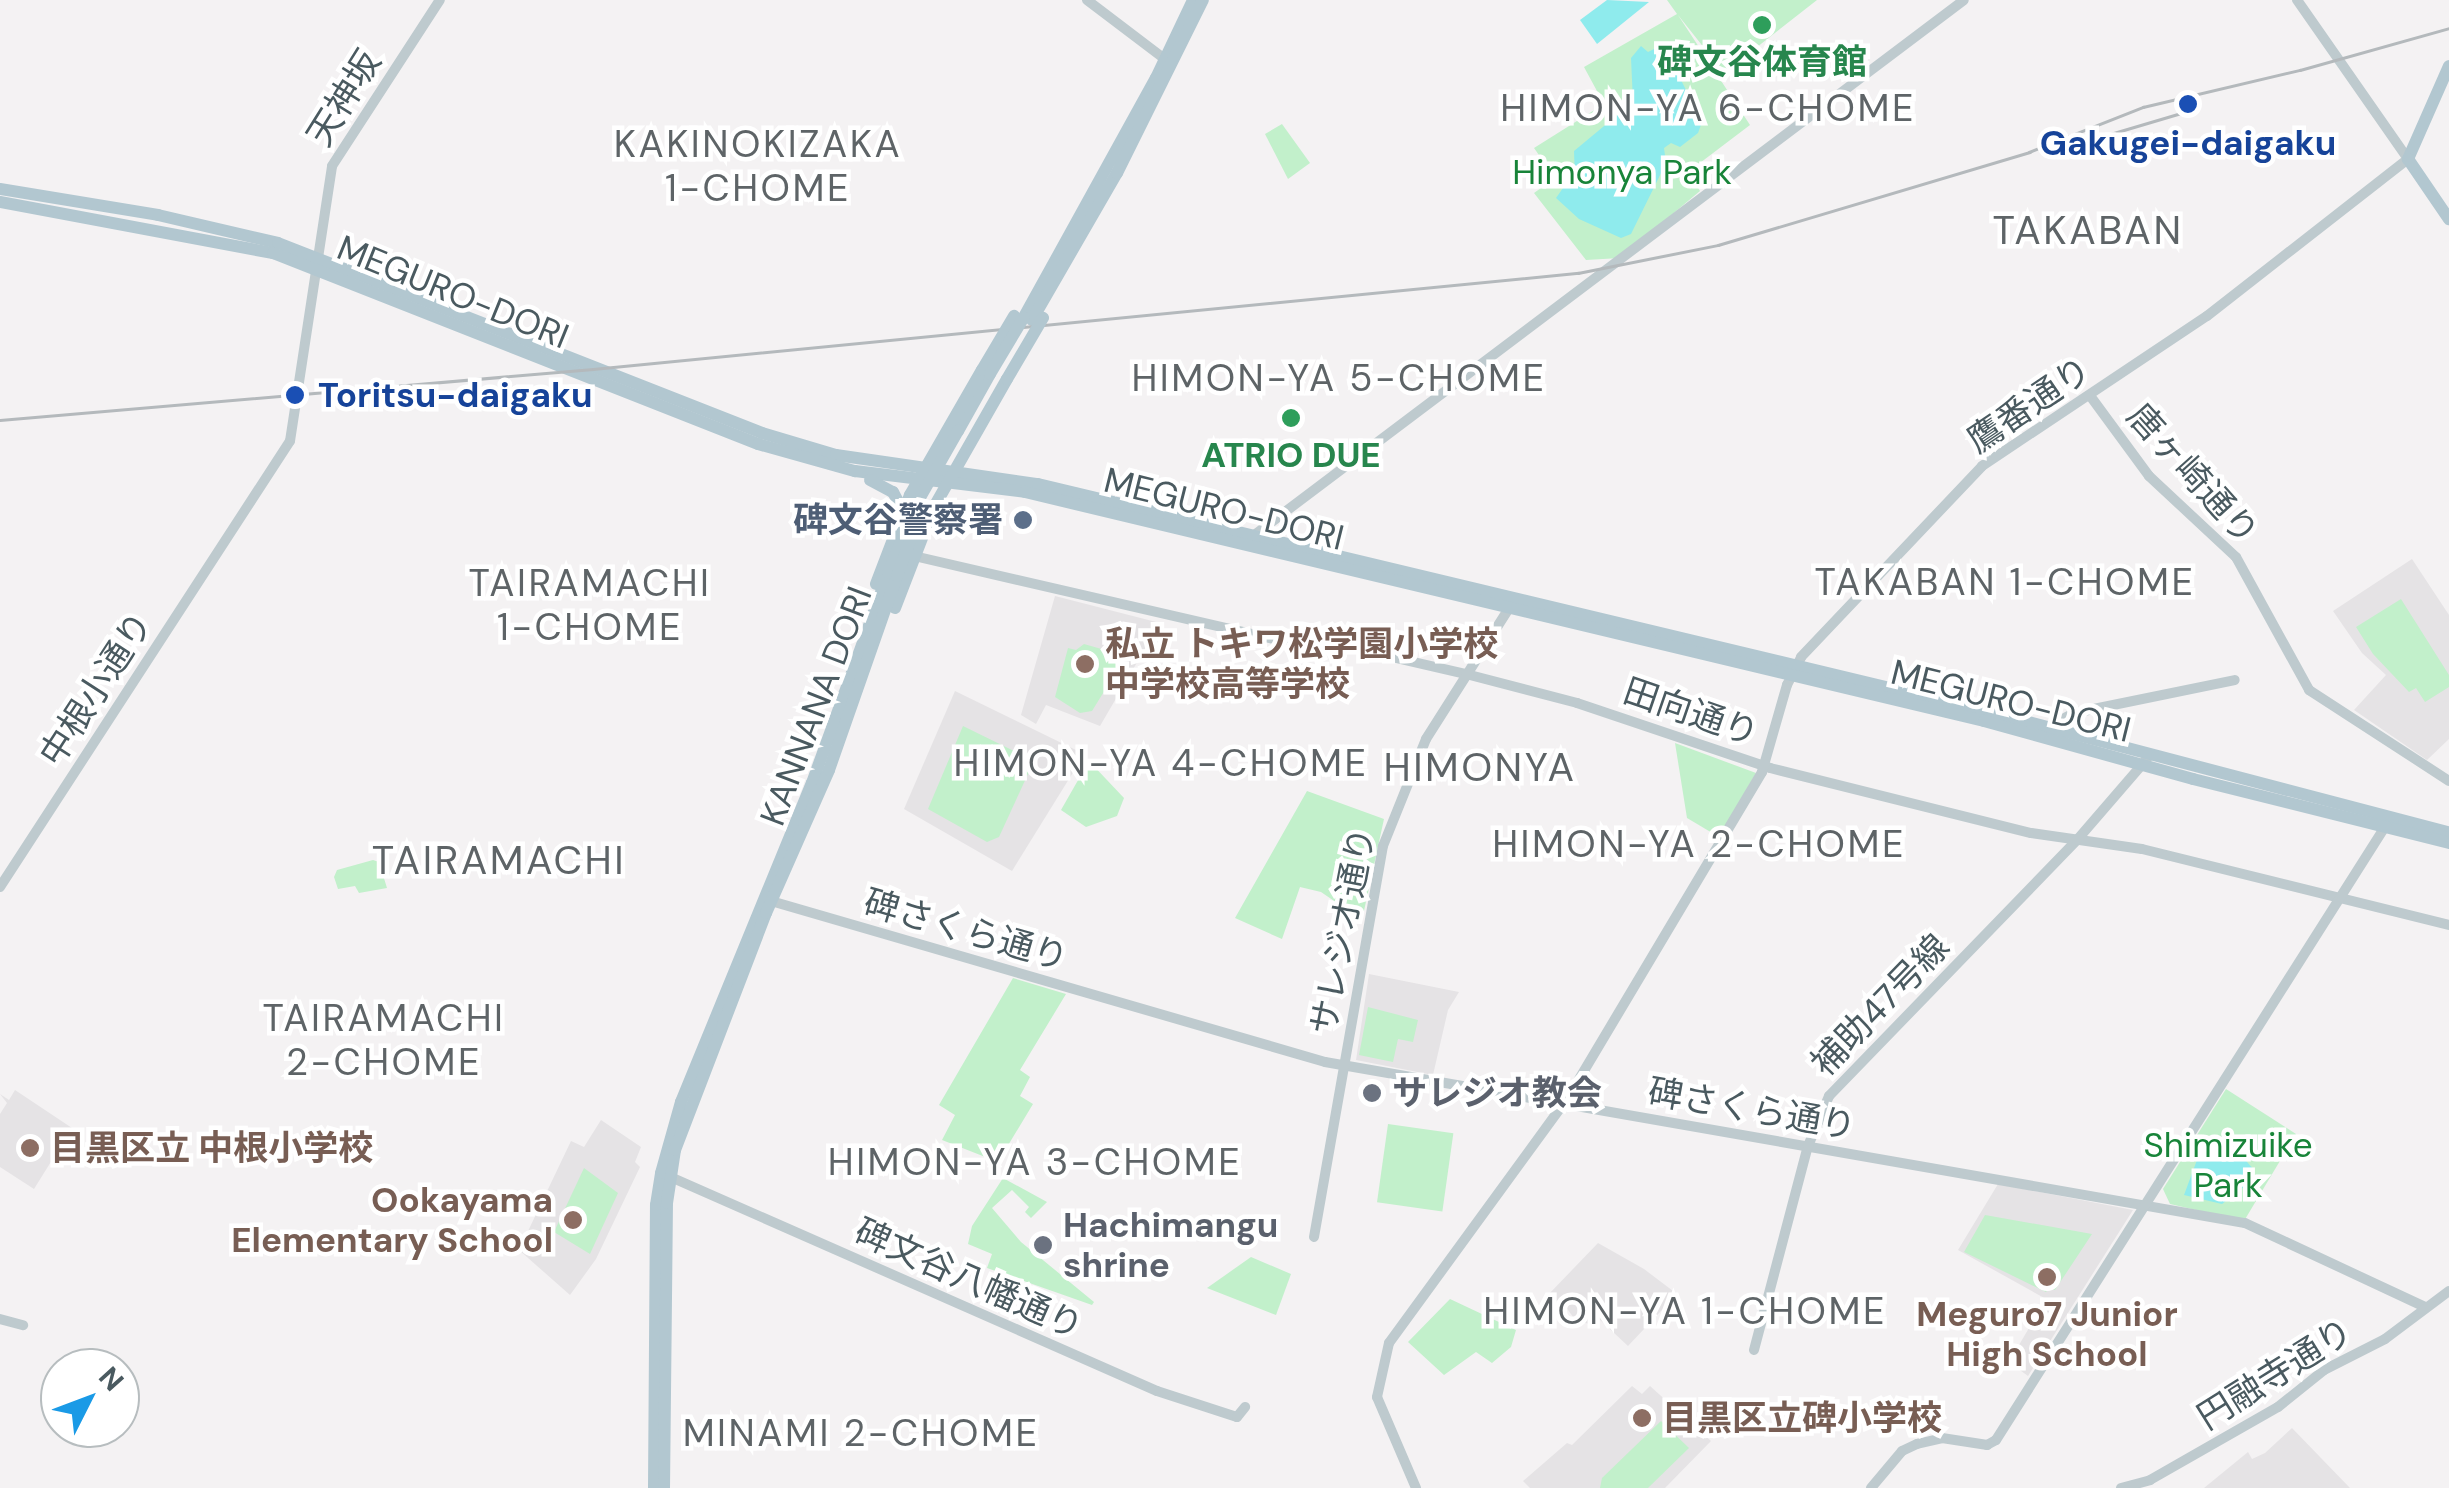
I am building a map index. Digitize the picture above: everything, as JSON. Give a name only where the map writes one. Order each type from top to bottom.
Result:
[{"type":"main road","name":"KANNANA DORI","points":[[1170,62],[1193,0]]},
{"type":"main road","name":"KANNANA DORI","points":[[654,1488],[656,1205],[683,1123],[772,901],[893,575],[994,375],[1204,0]]},
{"type":"main road","points":[[2449,66],[2408,159],[2449,219]]},
{"type":"main road","name":"MEGURO-DORI","points":[[0,189],[211,226],[762,434],[921,476]]},
{"type":"main road","name":"MEGURO-DORI","points":[[0,202],[219,239],[316,264],[758,444],[855,471],[949,478],[1025,492],[1510,608],[2054,730],[2147,761]]},
{"type":"main road","points":[[842,718],[852,649],[903,511],[921,476],[994,375]]},
{"type":"main road","points":[[964,437],[972,463],[983,476]]},
{"type":"main road","points":[[842,718],[880,650],[964,437]]},
{"type":"main road","points":[[855,471],[887,486],[903,511]]},
{"type":"main road","name":"MEGURO-DORI","points":[[949,478],[983,476],[1038,484],[1253,536],[2388,822],[2449,843]]},
{"type":"main road","name":"KANNANA DORI","points":[[664,1488],[666,1175],[680,1102],[842,718]]},
{"type":"main road","name":"MEGURO-DORI","points":[[2388,822],[2449,832]]},
{"type":"street","name":"天神坂","points":[[316,264],[330,176],[352,133],[440,0]]},
{"type":"street","points":[[1088,0],[1170,62]]},
{"type":"street","points":[[1253,536],[1964,0]]},
{"type":"street","points":[[2297,0],[2408,159]]},
{"type":"street","name":"鷹番通り","points":[[1416,1488],[1377,1397],[1389,1344],[1562,1104],[1763,766],[1801,657],[1982,466],[2091,397],[2207,316],[2408,159]]},
{"type":"street","name":"中根小通り","points":[[0,886],[290,441],[316,264]]},
{"type":"street","name":"唐ヶ崎通り","points":[[2091,397],[2148,476],[2236,558],[2309,690],[2449,781]]},
{"type":"street","name":"田向通り","points":[[914,556],[1299,646],[1357,648],[1466,674],[1578,702],[1763,766],[2031,833],[2142,850],[2449,925]]},
{"type":"street","name":"サレジオ通り","points":[[1314,1236],[1383,846],[1426,738],[1510,608]]},
{"type":"street","points":[[2054,730],[2058,722],[2074,714],[2235,680]]},
{"type":"street","name":"補助47号線","points":[[1754,1350],[1808,1146],[1829,1096],[2077,840],[2147,761]]},
{"type":"street","points":[[1871,1488],[1902,1450],[1917,1444],[1942,1438],[1988,1445],[1996,1440],[2388,822]]},
{"type":"street","name":"碑さくら通り","points":[[772,901],[1344,1065],[2260,1227],[2425,1307]]},
{"type":"street","name":"碑文谷八幡通り","points":[[666,1175],[1157,1391],[1237,1417],[1246,1407]]},
{"type":"street","name":"円融寺通り","points":[[2121,1488],[2150,1480],[2278,1407],[2324,1370],[2386,1338],[2449,1291]]},
{"type":"street","points":[[0,1318],[24,1325]]},
{"type":"shaded area","points":[[2412,559],[2449,615],[2449,739],[2427,760],[2354,710],[2386,675],[2362,653],[2333,611]]},
{"type":"shaded area","name":"私立 トキワ松学園小学校 中学校高等学校","points":[[1055,596],[1160,623],[1100,726],[1046,705],[1036,724],[1021,715]]},
{"type":"shaded area","points":[[955,691],[1080,752],[1082,758],[1012,871],[904,809]]},
{"type":"shaded area","points":[[1369,974],[1459,992],[1448,1010],[1433,1075],[1356,1060]]},
{"type":"shaded area","name":"目黒区立 中根小学校","points":[[15,1090],[72,1128],[34,1189],[0,1167],[0,1114],[7,1103],[0,1094],[9,1100]]},
{"type":"shaded area","name":"Ookayama Elementary School","points":[[601,1120],[641,1147],[635,1162],[640,1167],[596,1259],[570,1295],[519,1250],[571,1141],[584,1147]]},
{"type":"shaded area","name":"Meguro7 Junior High School","points":[[1998,1184],[2133,1210],[2028,1376],[2009,1362],[2046,1299],[1958,1250]]},
{"type":"shaded area","points":[[1598,1243],[1644,1269],[1677,1294],[1628,1346],[1598,1318],[1590,1324],[1576,1321],[1560,1299],[1555,1302],[1548,1295]]},
{"type":"shaded area","name":"目黒区立碑小学校","points":[[1632,1386],[1642,1394],[1650,1386],[1711,1441],[1665,1488],[1530,1488],[1523,1481],[1567,1443],[1572,1445]]},
{"type":"shaded area","points":[[2292,1428],[2350,1488],[2204,1488],[2248,1452],[2252,1459],[2265,1453]]},
{"type":"green space","name":"Himonya Park","points":[[1667,0],[1817,0],[1724,73],[1678,15],[1750,125],[1688,172],[1700,191],[1620,258],[1586,260],[1534,193],[1555,178],[1534,148],[1604,104],[1584,67],[1677,14]]},
{"type":"green space","points":[[1282,124],[1310,163],[1288,179],[1265,134]]},
{"type":"green space","points":[[2401,599],[2449,675],[2449,687],[2425,702],[2416,688],[2409,692],[2373,654],[2356,627]]},
{"type":"green space","points":[[1084,644],[1126,656],[1092,711],[1080,713],[1055,697],[1068,648],[1076,650]]},
{"type":"green space","points":[[963,726],[1034,761],[999,837],[987,842],[928,809]]},
{"type":"green space","points":[[1675,743],[1756,773],[1719,837],[1687,818]]},
{"type":"green space","points":[[1089,761],[1124,798],[1117,816],[1086,827],[1061,810]]},
{"type":"green space","points":[[1307,791],[1384,819],[1362,920],[1321,892],[1300,887],[1282,939],[1235,918]]},
{"type":"green space","points":[[373,860],[379,862],[387,888],[359,893],[355,886],[338,889],[334,877],[337,870]]},
{"type":"green space","points":[[1013,978],[1066,994],[1020,1070],[1030,1077],[1020,1096],[1033,1104],[998,1162],[942,1140],[955,1115],[939,1105]]},
{"type":"green space","points":[[1368,1007],[1418,1020],[1413,1042],[1398,1039],[1393,1062],[1359,1055]]},
{"type":"green space","name":"Shimizuike Park","points":[[2226,1089],[2296,1134],[2244,1221],[2170,1204],[2163,1189]]},
{"type":"green space","points":[[1388,1124],[1453,1133],[1442,1211],[1377,1202]]},
{"type":"green space","points":[[584,1168],[618,1193],[590,1254],[554,1232]]},
{"type":"green space","points":[[1003,1178],[1047,1202],[1031,1218],[1025,1212],[1029,1207],[1012,1190],[992,1208],[1021,1242],[1094,1302],[1092,1305],[987,1268],[992,1254],[968,1244],[972,1226]]},
{"type":"green space","points":[[1985,1215],[2092,1234],[2055,1290],[2049,1288],[2046,1292],[1964,1252]]},
{"type":"green space","points":[[1251,1257],[1291,1274],[1276,1315],[1207,1288]]},
{"type":"green space","points":[[1450,1299],[1516,1330],[1511,1347],[1492,1363],[1476,1352],[1444,1375],[1408,1342]]},
{"type":"green space","points":[[1661,1421],[1689,1448],[1648,1488],[1600,1488],[1602,1478]]},
{"type":"water","points":[[1607,0],[1649,2],[1597,44],[1580,20]]},
{"type":"water","points":[[1641,46],[1648,52],[1656,48],[1673,64],[1702,122],[1698,133],[1680,147],[1671,143],[1664,148],[1666,163],[1631,234],[1621,238],[1579,219],[1556,198],[1568,181],[1575,180],[1574,151],[1633,102],[1631,58]]},
{"type":"water","points":[[2221,1140],[2229,1141],[2254,1170],[2249,1183],[2222,1204],[2184,1195],[2197,1160]]},
{"type":"railway","points":[[0,420],[593,369],[1578,273],[1718,245],[2029,152],[2143,107],[2300,70],[2449,28]]},
{"type":"railway","points":[[2080,143],[2195,109]]},
{"type":"place","name":"碑文谷体育館","points":[[1762,25]]},
{"type":"place","name":"Gakugei-daigaku","points":[[2188,104]]},
{"type":"place","name":"Toritsu-daigaku","points":[[295,395]]},
{"type":"place","name":"ATRIO DUE","points":[[1291,418]]},
{"type":"place","name":"碑文谷警察署","points":[[1023,520]]},
{"type":"place","name":"私立 トキワ松学園小学校 中学校高等学校","points":[[1085,664]]},
{"type":"place","name":"サレジオ教会","points":[[1372,1093]]},
{"type":"place","name":"目黒区立 中根小学校","points":[[30,1148]]},
{"type":"place","name":"Ookayama Elementary School","points":[[573,1220]]},
{"type":"place","name":"Hachimangu shrine","points":[[1043,1245]]},
{"type":"place","name":"Meguro7 Junior High School","points":[[2047,1277]]},
{"type":"place","name":"目黒区立碑小学校","points":[[1642,1418]]},
{"type":"district","name":"HIMON-YA 6-CHOME","points":[[1708,109]]},
{"type":"district","name":"KAKINOKIZAKA 1-CHOME","points":[[758,167]]},
{"type":"district","name":"TAKABAN","points":[[2088,230]]},
{"type":"district","name":"HIMON-YA 5-CHOME","points":[[1339,379]]},
{"type":"district","name":"TAKABAN 1-CHOME","points":[[2005,583]]},
{"type":"district","name":"TAIRAMACHI 1-CHOME","points":[[590,606]]},
{"type":"district","name":"HIMON-YA 4-CHOME","points":[[1161,764]]},
{"type":"district","name":"HIMONYA","points":[[1480,767]]},
{"type":"district","name":"HIMON-YA 2-CHOME","points":[[1699,845]]},
{"type":"district","name":"TAIRAMACHI","points":[[499,860]]},
{"type":"district","name":"TAIRAMACHI 2-CHOME","points":[[384,1041]]},
{"type":"district","name":"HIMON-YA 3-CHOME","points":[[1035,1163]]},
{"type":"district","name":"HIMON-YA 1-CHOME","points":[[1685,1312]]},
{"type":"district","name":"MINAMI 2-CHOME","points":[[861,1434]]}]
